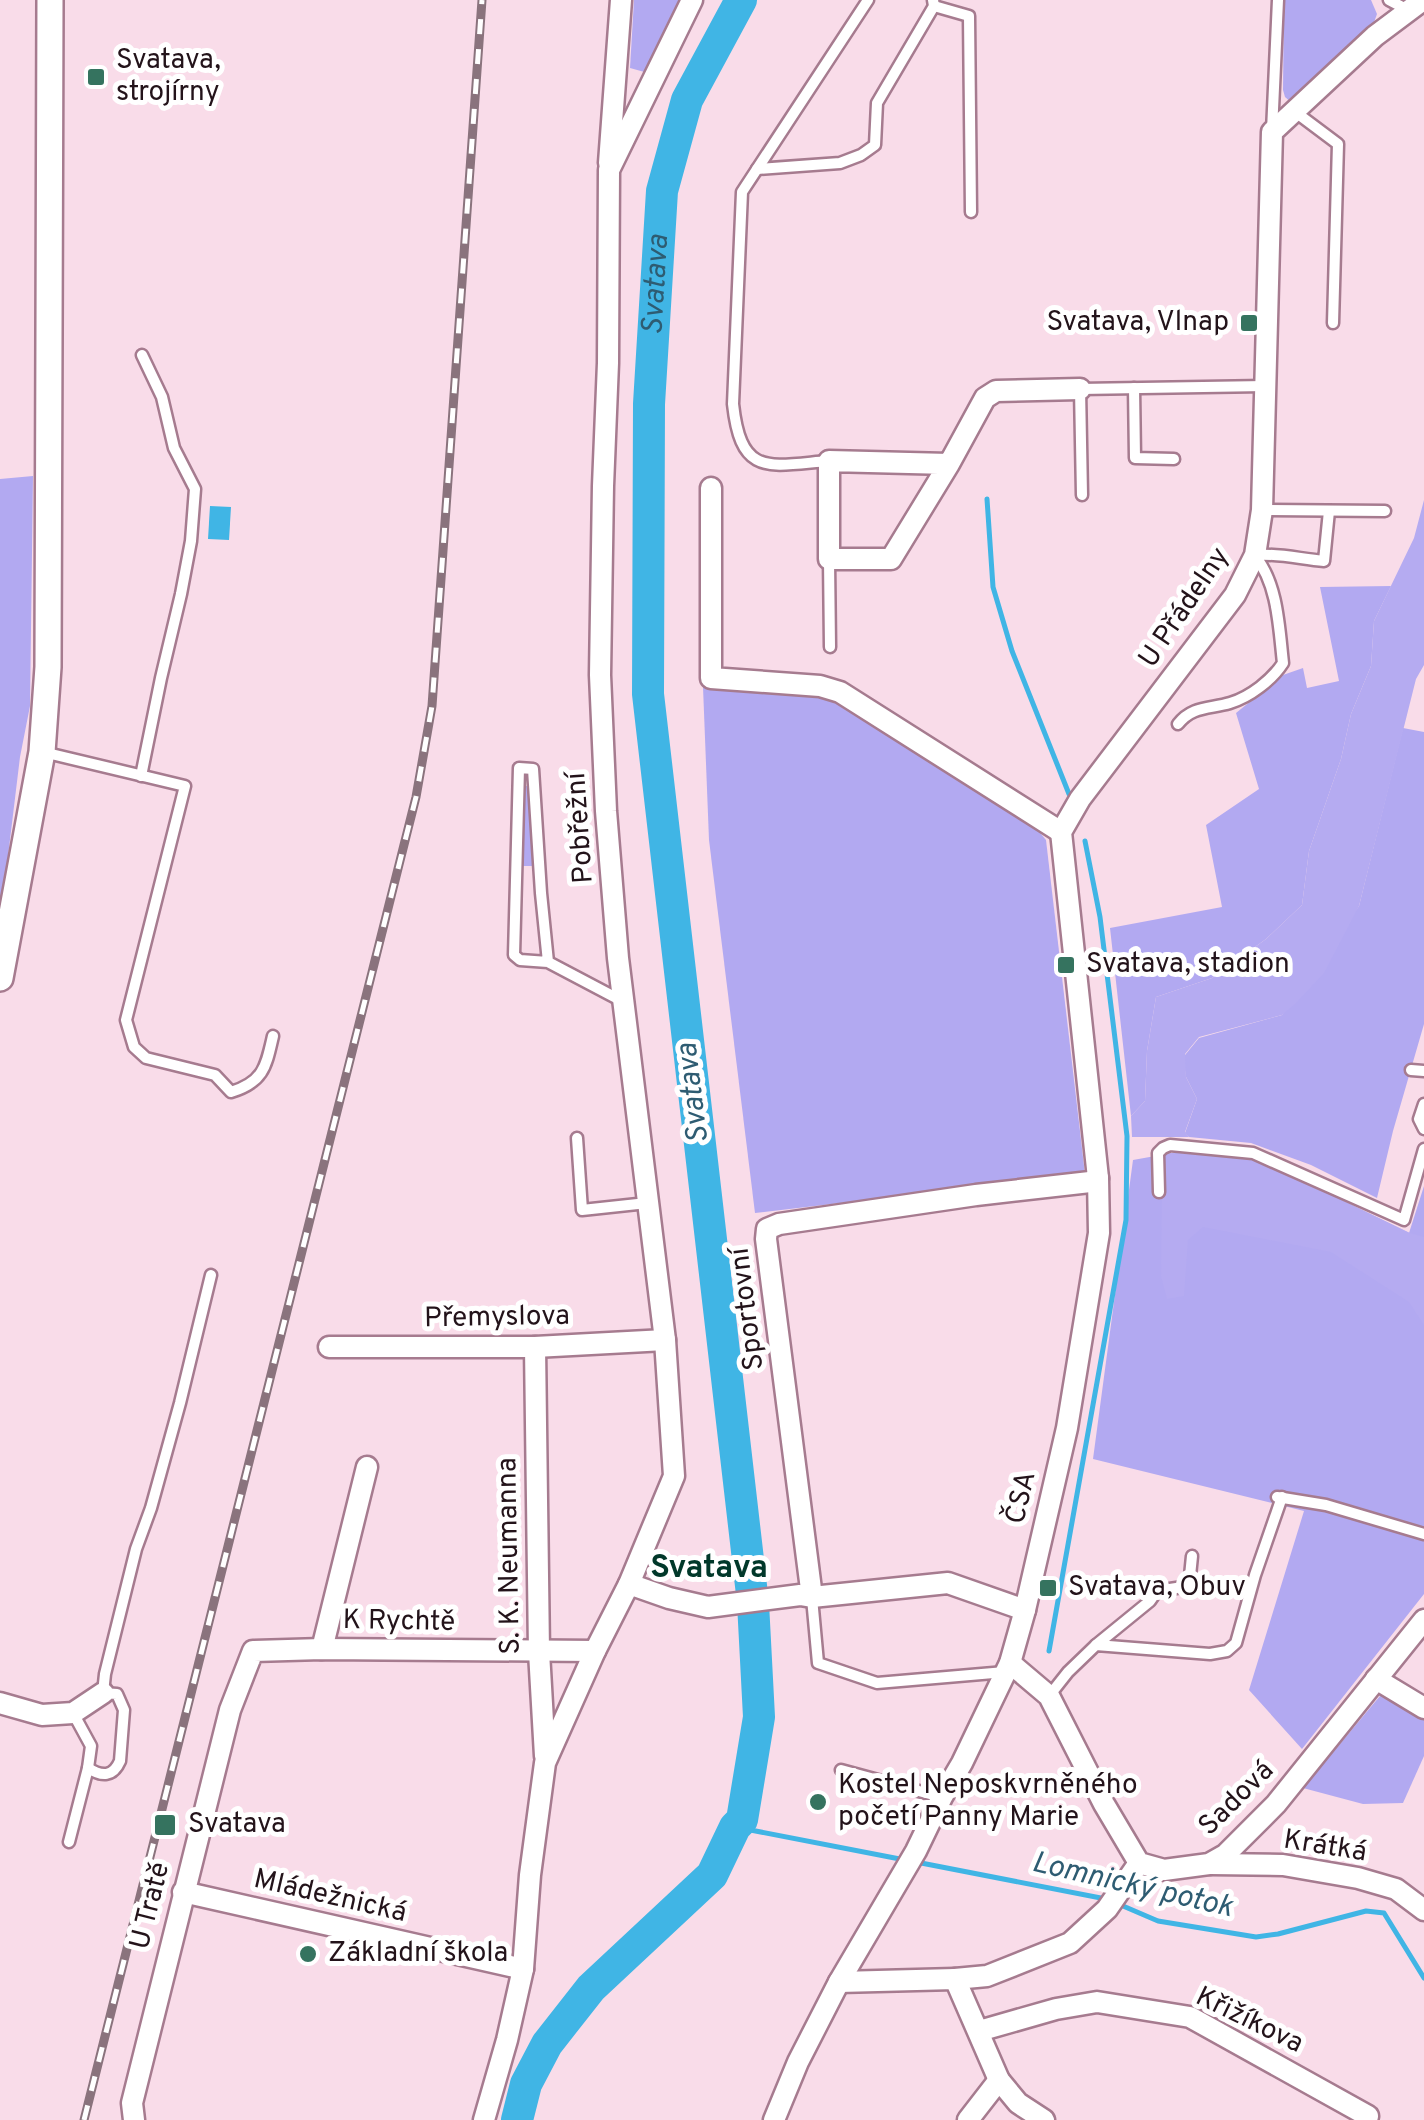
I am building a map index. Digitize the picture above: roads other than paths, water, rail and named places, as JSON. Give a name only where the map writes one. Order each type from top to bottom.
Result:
[{"type":"street","points":[[0,978],[42,752],[48,666],[50,0]]},
{"type":"street","points":[[609,170],[620,0]]},
{"type":"street","name":"Pobřežní","points":[[595,1651],[629,1584],[674,1476],[665,1340],[623,1002],[606,811],[600,675],[609,170],[692,0]]},
{"type":"street","points":[[1272,132],[1407,3]]},
{"type":"street","name":"U Přádelny","points":[[1063,828],[1080,798],[1235,595],[1255,555],[1262,510],[1272,132]]},
{"type":"street","points":[[950,464],[829,461],[829,559],[891,558],[950,464],[985,398],[996,390],[1080,388]]},
{"type":"street","points":[[710,488],[711,678],[820,686],[840,692],[1063,828]]},
{"type":"street","name":"ČSA","points":[[774,2120],[798,2062],[839,1982],[916,1851],[1007,1668],[1025,1610],[1066,1428],[1099,1233],[1098,1178],[1063,828]]},
{"type":"street","name":"Sportovní","points":[[806,1596],[767,1229],[779,1224],[1098,1178]]},
{"type":"street","name":"Přemyslova","points":[[330,1347],[535,1348],[665,1340]]},
{"type":"street","name":"S. K. Neumanna","points":[[484,2120],[522,1969],[546,1763],[539,1652],[535,1348]]},
{"type":"street","name":"K Rychtě","points":[[322,1648],[368,1467]]},
{"type":"street","points":[[629,1584],[708,1608],[948,1583],[1025,1610]]},
{"type":"street","name":"Sadová","points":[[1138,1863],[1164,1870],[1209,1864],[1225,1854],[1276,1804],[1424,1620]]},
{"type":"street","name":"K Rychtě","points":[[253,1651],[595,1651]]},
{"type":"street","name":"U Tratě","points":[[134,2120],[132,2103],[183,1892],[230,1710],[253,1651]]},
{"type":"street","name":"S. K. Neumanna","points":[[546,1763],[595,1651]]},
{"type":"street","points":[[839,1982],[988,1976],[1070,1943],[1108,1909],[1138,1863],[1049,1696],[1007,1668]]},
{"type":"street","points":[[1376,1679],[1424,1708]]},
{"type":"street","points":[[0,1703],[42,1714],[73,1713],[104,1693]]},
{"type":"street","name":"Krátká","points":[[1209,1864],[1283,1865],[1358,1878],[1396,1889],[1424,1910]]},
{"type":"street","name":"Mládežnická","points":[[183,1892],[522,1969]]},
{"type":"street","points":[[955,1979],[999,2080],[1018,2103],[1044,2120]]},
{"type":"street","name":"Křižíkova","points":[[979,2030],[1097,2002],[1190,2016],[1370,2119]]},
{"type":"street","points":[[968,2120],[999,2080]]},
{"type":"lane","points":[[829,461],[768,466],[752,459],[736,431],[733,404],[742,192],[868,0]]},
{"type":"lane","points":[[1272,132],[1278,0]]},
{"type":"lane","points":[[757,169],[840,164],[875,145],[877,104],[934,3],[969,16],[970,212]]},
{"type":"lane","points":[[1294,112],[1338,144],[1333,323]]},
{"type":"lane","points":[[141,776],[188,559],[195,489],[174,448],[162,397],[142,355]]},
{"type":"lane","points":[[1082,494],[1080,388],[1266,386]]},
{"type":"lane","points":[[1134,388],[1134,458],[1174,459]]},
{"type":"lane","points":[[1262,510],[1385,511]]},
{"type":"lane","points":[[1255,555],[1324,560],[1329,511]]},
{"type":"lane","points":[[1178,724],[1186,712],[1243,698],[1276,674],[1283,663],[1270,582],[1255,555]]},
{"type":"lane","points":[[829,559],[830,646]]},
{"type":"lane","points":[[42,752],[184,786],[126,1020],[134,1046],[146,1058],[214,1075],[232,1092],[260,1077],[273,1036]]},
{"type":"lane","points":[[548,962],[533,769],[520,768],[514,955],[520,960],[548,962],[623,1002]]},
{"type":"lane","points":[[1411,1070],[1424,1071]]},
{"type":"lane","points":[[1424,1104],[1419,1119],[1424,1129]]},
{"type":"lane","points":[[577,1138],[582,1210],[648,1203]]},
{"type":"lane","points":[[1159,1192],[1158,1153],[1162,1148],[1253,1153],[1404,1220],[1424,1149]]},
{"type":"lane","points":[[88,1768],[108,1775],[120,1761],[124,1710],[117,1694],[104,1693],[105,1674],[211,1275]]},
{"type":"lane","points":[[1096,1645],[1210,1654],[1227,1651],[1236,1643],[1279,1497],[1326,1505],[1424,1534]]},
{"type":"lane","points":[[1049,1696],[1096,1645],[1158,1591],[1189,1586],[1192,1556]]},
{"type":"lane","points":[[806,1596],[818,1663],[877,1684],[1007,1668]]},
{"type":"lane","points":[[68,1842],[91,1746],[73,1713]]},
{"type":"lane","points":[[841,1770],[942,1798]]},
{"type":"water","points":[[210,506],[231,507],[229,540],[208,539]]},
{"type":"waterway","name":"Svatava","points":[[517,2120],[526,2084],[547,2044],[591,1988],[712,1875],[742,1820],[759,1717],[753,1603],[648,694],[649,404],[662,191],[687,100],[741,0]]},
{"type":"waterway","points":[[987,499],[993,587],[1012,651],[1069,794]]},
{"type":"waterway","points":[[1049,1651],[1126,1220],[1127,1136],[1100,917],[1085,841]]},
{"type":"waterway","name":"Lomnický potok","points":[[735,1827],[905,1860]]},
{"type":"waterway","name":"Lomnický potok","points":[[916,1862],[1106,1899]]},
{"type":"waterway","name":"Lomnický potok","points":[[1116,1903],[1158,1921],[1256,1937],[1366,1911],[1384,1913],[1424,1978]]},
{"type":"railway","points":[[84,2120],[416,797],[432,706],[482,0]]},
{"type":"place","name":"Svatava, strojírny","points":[[96,77]]},
{"type":"place","name":"Svatava, Vlnap","points":[[1249,323]]},
{"type":"place","name":"Svatava, stadion","points":[[1066,965]]},
{"type":"place","name":"Svatava, Obuv","points":[[1048,1588]]},
{"type":"place","name":"Kostel Neposkvrněného početí Panny Marie","points":[[818,1802]]},
{"type":"place","name":"Svatava","points":[[165,1825]]},
{"type":"place","name":"Základní škola","points":[[308,1954]]},
{"type":"district","name":"Svatava","points":[[709,1569]]}]
